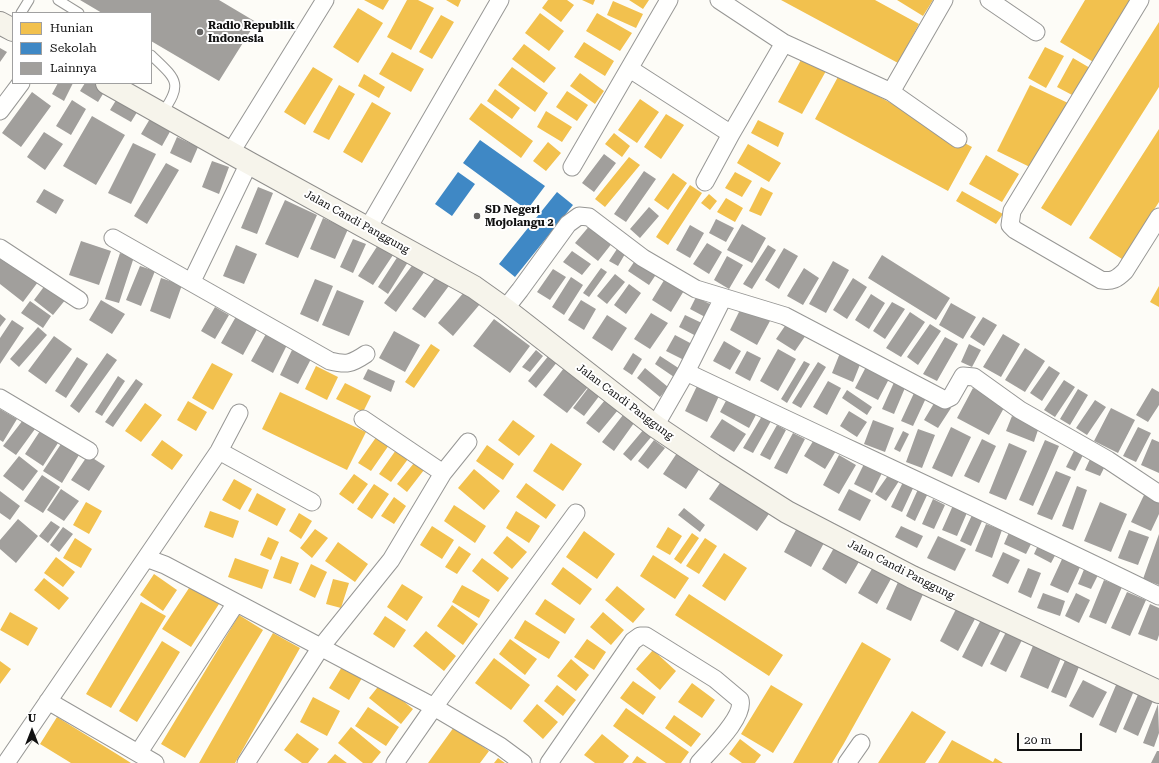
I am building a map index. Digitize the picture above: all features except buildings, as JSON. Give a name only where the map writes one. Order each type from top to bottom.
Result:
[{"type":"main road","name":"Jalan Candi Panggung","points":[[109,84],[231,152],[249,164],[474,287],[505,309],[655,426],[787,512],[912,577],[1157,687]]},
{"type":"street","points":[[231,152],[325,0]]},
{"type":"street","points":[[368,228],[500,0]]},
{"type":"street","points":[[572,167],[669,0]]},
{"type":"street","points":[[719,0],[784,43],[891,92],[958,139]]},
{"type":"street","points":[[891,92],[944,0]]},
{"type":"street","points":[[989,0],[1036,32]]},
{"type":"street","points":[[1140,0],[1012,211],[1010,225],[1015,230],[1101,280],[1110,282],[1125,271],[1159,217]]},
{"type":"street","points":[[705,182],[784,43]]},
{"type":"street","points":[[630,69],[731,134]]},
{"type":"street","points":[[0,111],[20,84]]},
{"type":"street","points":[[192,281],[249,164]]},
{"type":"street","points":[[505,309],[568,224],[574,218],[584,216],[595,222],[643,258],[696,289],[785,316],[945,400],[951,397],[963,376],[974,377],[1020,410],[1108,460],[1159,494]]},
{"type":"street","points":[[113,238],[192,281],[330,361],[344,364],[354,362],[366,354]]},
{"type":"street","points":[[0,248],[79,300]]},
{"type":"street","points":[[655,426],[686,372],[723,298]]},
{"type":"street","points":[[686,372],[901,474],[1008,522],[1159,596]]},
{"type":"street","points":[[0,398],[88,451]]},
{"type":"street","points":[[6,763],[219,451],[239,413]]},
{"type":"street","points":[[363,419],[443,473]]},
{"type":"street","points":[[246,763],[321,647],[391,560],[443,473],[468,442]]},
{"type":"street","points":[[219,451],[312,502]]},
{"type":"street","points":[[395,763],[434,707],[576,513]]},
{"type":"street","points":[[146,558],[165,565],[434,707],[500,746],[523,763]]},
{"type":"street","points":[[139,752],[236,603]]},
{"type":"street","points":[[549,763],[633,640],[643,635],[715,679],[740,700],[741,705],[737,717],[699,763]]},
{"type":"street","points":[[48,701],[139,752],[155,763]]},
{"type":"street","points":[[847,763],[862,743]]},
{"type":"lane","points":[[20,12],[29,0]]},
{"type":"lane","points":[[58,0],[77,12]]},
{"type":"lane","points":[[152,56],[173,77],[176,84],[173,98],[162,113]]},
{"type":"place","name":"Radio Republik Indonesia","points":[[200,32]]},
{"type":"place","name":"SD Negeri Mojolangu 2","points":[[477,216]]}]
